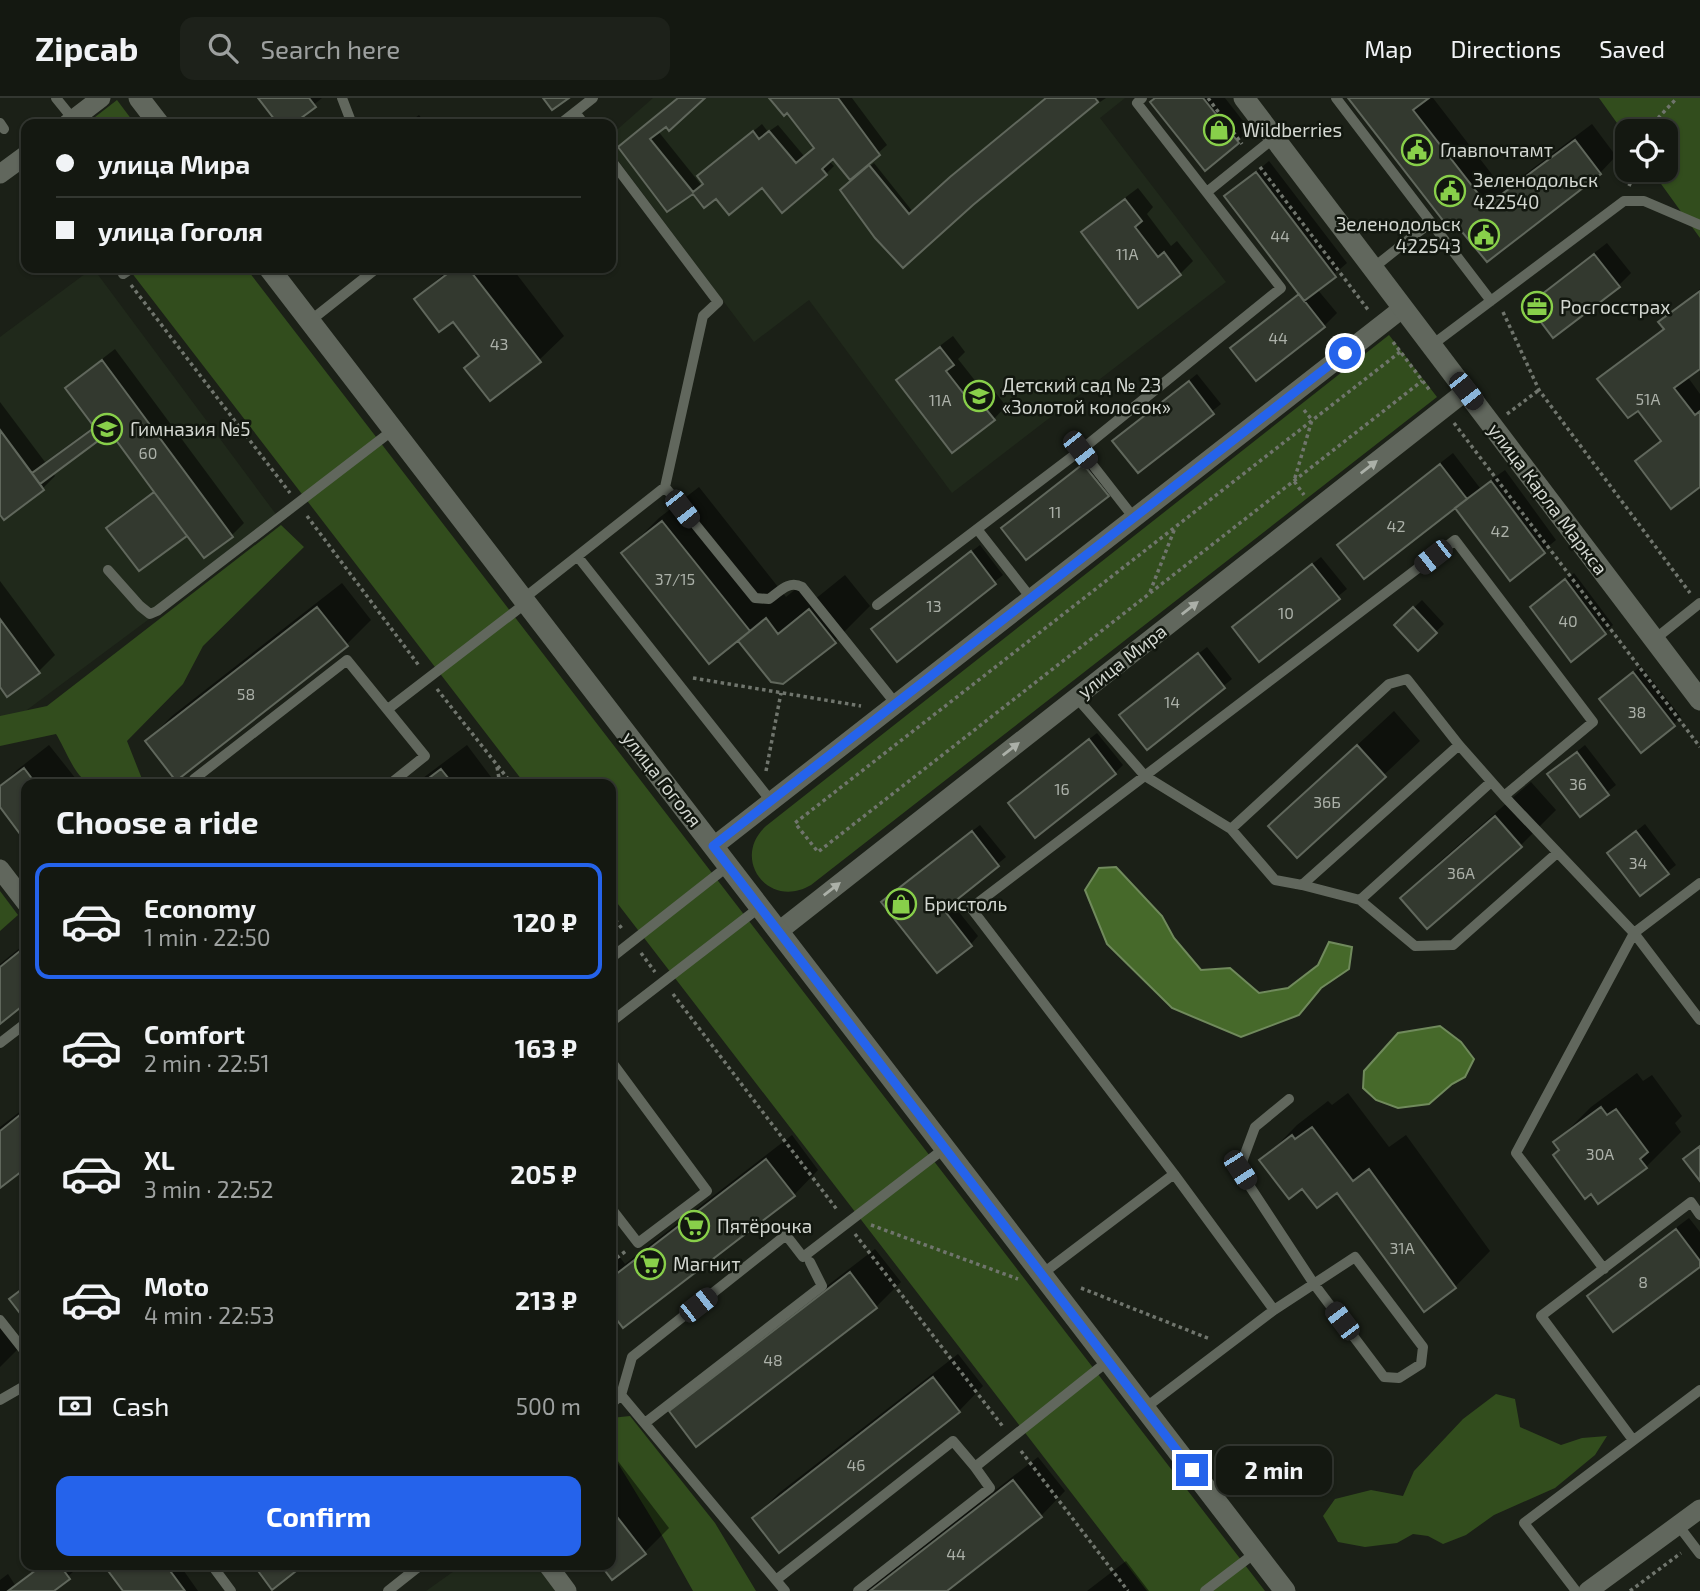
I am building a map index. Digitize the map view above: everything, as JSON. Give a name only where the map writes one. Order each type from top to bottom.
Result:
[{"type":"main road","points":[[139,98],[155,119]]},
{"type":"main road","name":"улица Карла Маркса","points":[[1244,98],[1700,700]]},
{"type":"main road","name":"улица Гоголя","points":[[273,273],[1285,1591]]},
{"type":"street","points":[[74,119],[101,98]]},
{"type":"street","points":[[0,174],[21,159]]},
{"type":"street","points":[[713,846],[767,796],[892,707],[1403,308]]},
{"type":"street","name":"улица Мира","points":[[779,931],[1466,391]]},
{"type":"street","points":[[0,869],[21,896]]},
{"type":"street","points":[[1588,1591],[1700,1509]]},
{"type":"street","points":[[552,1570],[568,1591]]},
{"type":"lane","points":[[57,98],[68,119]]},
{"type":"lane","points":[[342,98],[348,119]]},
{"type":"lane","points":[[567,119],[593,98]]},
{"type":"lane","points":[[877,605],[1080,450],[1281,288],[1137,103],[1142,98]]},
{"type":"lane","points":[[1336,98],[1491,301]]},
{"type":"lane","points":[[575,113],[580,119]]},
{"type":"lane","points":[[1207,192],[1275,138]]},
{"type":"lane","points":[[388,709],[429,679],[665,487],[704,316],[718,302],[616,167]]},
{"type":"lane","points":[[1432,346],[1624,201],[1644,201],[1700,225]]},
{"type":"lane","points":[[1373,268],[1431,222]]},
{"type":"lane","points":[[310,321],[371,273]]},
{"type":"lane","points":[[108,570],[140,607],[149,614],[157,611],[394,430]]},
{"type":"lane","points":[[1080,450],[1134,518]]},
{"type":"lane","points":[[665,487],[755,598],[769,599],[793,583],[803,587],[892,707]]},
{"type":"lane","points":[[977,529],[1031,598]]},
{"type":"lane","points":[[1274,1310],[971,908],[1455,540],[1593,722],[1504,796]]},
{"type":"lane","points":[[578,556],[767,796]]},
{"type":"lane","points":[[1654,640],[1699,604]]},
{"type":"lane","points":[[194,779],[347,660],[425,756],[396,779]]},
{"type":"lane","points":[[1231,829],[1389,684],[1407,679],[1491,782],[1634,933],[1700,1020]]},
{"type":"lane","points":[[1076,697],[1145,776],[1231,829],[1275,880],[1360,900],[1415,946],[1452,945],[1558,853]]},
{"type":"lane","points":[[1302,885],[1459,745]]},
{"type":"lane","points":[[1360,900],[1491,782]]},
{"type":"lane","points":[[616,954],[728,865]]},
{"type":"lane","points":[[1604,1269],[1516,1153],[1634,933],[1700,883]]},
{"type":"lane","points":[[616,1018],[760,907]]},
{"type":"lane","points":[[0,1043],[21,1027]]},
{"type":"lane","points":[[616,1068],[707,1191],[638,1243],[616,1214]]},
{"type":"lane","points":[[1145,1408],[1274,1310],[1314,1284],[1354,1257],[1423,1347],[1420,1364],[1399,1378],[1384,1377],[1314,1284],[1240,1170],[1255,1127],[1289,1099]]},
{"type":"lane","points":[[616,1400],[621,1395],[632,1357],[786,1235],[803,1257],[945,1148]]},
{"type":"lane","points":[[1042,1274],[1174,1174]]},
{"type":"lane","points":[[1633,1440],[1541,1316],[1690,1202],[1700,1214]]},
{"type":"lane","points":[[645,1423],[822,1286],[810,1262]]},
{"type":"lane","points":[[0,1320],[21,1347]]},
{"type":"lane","points":[[975,1467],[1108,1361]]},
{"type":"lane","points":[[0,1401],[21,1388]]},
{"type":"lane","points":[[1576,1591],[1524,1523],[1700,1390]]},
{"type":"lane","points":[[621,1395],[785,1591]]},
{"type":"lane","points":[[775,1580],[953,1441],[990,1488],[858,1591]]},
{"type":"lane","points":[[1678,1525],[1700,1554]]},
{"type":"lane","points":[[1205,1591],[1255,1552]]},
{"type":"lane","points":[[215,1570],[231,1591]]},
{"type":"lane","points":[[388,1591],[414,1570]]},
{"type":"path","points":[[1658,119],[1677,98]]},
{"type":"path","points":[[128,273],[429,679],[508,779]]},
{"type":"path","points":[[1491,301],[1505,313],[1539,390],[1699,604]]},
{"type":"path","points":[[1400,352],[795,823],[818,852],[1422,381]]},
{"type":"path","points":[[1294,481],[1312,420]]},
{"type":"path","points":[[1150,594],[1176,526]]},
{"type":"path","points":[[670,674],[892,707]]},
{"type":"path","points":[[767,796],[781,692]]},
{"type":"path","points":[[497,764],[499,779]]},
{"type":"path","points":[[616,920],[1128,1591]]},
{"type":"path","points":[[1630,1591],[1693,1544]]},
{"type":"shaded area","points":[[653,98],[1125,98],[1100,118],[1226,282],[952,493],[809,300],[754,342],[616,158],[616,131]]},
{"type":"shaded area","points":[[1599,98],[1700,98],[1700,238],[1660,182],[1678,182],[1678,119],[1615,120]]},
{"type":"shaded area","points":[[117,100],[131,119],[92,119]]},
{"type":"shaded area","name":"Гимназия №5","points":[[86,273],[97,273],[281,521],[0,730],[0,337]]},
{"type":"shaded area","points":[[132,273],[250,273],[1265,1591],[1147,1591],[616,901],[616,779],[521,779]]},
{"type":"shaded area","points":[[1389,335],[1437,397],[811,885],[796,891],[781,891],[769,886],[759,877],[753,866],[752,853],[756,839],[766,826]]},
{"type":"shaded area","points":[[281,525],[304,547],[203,646],[183,684],[127,741],[142,779],[84,779],[56,734],[0,746],[0,716],[47,706]]},
{"type":"shaded area","points":[[1116,867],[1162,916],[1174,938],[1201,970],[1230,968],[1259,993],[1288,988],[1318,965],[1329,942],[1352,947],[1349,969],[1321,988],[1299,1015],[1241,1037],[1172,1008],[1107,944],[1085,890],[1099,868]]},
{"type":"shaded area","points":[[0,891],[18,915],[0,931]]},
{"type":"shaded area","points":[[1440,1026],[1461,1042],[1474,1059],[1465,1077],[1452,1084],[1429,1104],[1398,1108],[1376,1100],[1363,1088],[1364,1071],[1398,1033]]},
{"type":"shaded area","points":[[1496,1394],[1515,1399],[1520,1427],[1561,1445],[1582,1438],[1607,1436],[1595,1455],[1555,1488],[1494,1515],[1466,1535],[1443,1544],[1428,1536],[1413,1534],[1397,1543],[1365,1547],[1338,1542],[1323,1516],[1335,1499],[1371,1490],[1403,1496],[1414,1471],[1463,1419]]},
{"type":"shaded area","points":[[630,1416],[715,1523],[756,1591],[693,1591],[616,1460],[616,1417]]},
{"type":"shaded area","points":[[456,1570],[541,1570],[557,1591],[426,1591]]},
{"type":"building","points":[[258,98],[309,98],[316,107],[300,119],[274,119]]},
{"type":"building","points":[[543,98],[569,98],[552,110]]},
{"type":"building","points":[[678,98],[705,98],[669,131],[666,127],[650,139],[693,192],[703,184],[697,176],[753,131],[759,139],[769,131],[796,163],[814,148],[787,113],[784,116],[769,98],[838,98],[880,155],[850,180],[833,159],[822,169],[827,175],[782,213],[762,188],[729,215],[716,199],[704,208],[693,194],[667,212],[618,147]]},
{"type":"building","points":[[1046,98],[1095,98],[1098,102],[973,205],[903,268],[875,238],[840,190],[869,165],[909,214]]},
{"type":"building","points":[[1155,98],[1203,98],[1239,143],[1205,171],[1150,102]]},
{"type":"building","points":[[1348,98],[1429,98],[1413,110],[1487,205],[1575,140],[1601,174],[1487,262],[1458,227],[1452,232]]},
{"type":"building","points":[[1256,172],[1336,277],[1304,301],[1224,196]]},
{"type":"building","points":[[1125,199],[1142,221],[1135,227],[1158,257],[1164,252],[1181,275],[1138,308],[1081,232]]},
{"type":"building","points":[[1594,254],[1620,287],[1553,338],[1528,305]]},
{"type":"building","points":[[448,273],[472,273],[541,362],[490,401],[464,368],[479,356],[453,322],[439,332],[414,299]]},
{"type":"building","points":[[1700,291],[1700,369],[1674,388],[1695,415],[1700,411],[1700,487],[1671,509],[1635,461],[1661,441],[1638,411],[1628,418],[1597,379],[1664,329],[1658,322]]},
{"type":"building","points":[[1299,294],[1325,327],[1256,381],[1230,348]]},
{"type":"building","points":[[940,347],[954,365],[946,371],[971,403],[977,398],[995,420],[952,453],[896,380]]},
{"type":"building","points":[[102,360],[233,537],[204,558],[187,536],[139,571],[106,528],[154,492],[110,432],[40,484],[44,490],[4,520],[0,515],[0,430],[32,473],[102,422],[99,418],[92,424],[65,388]]},
{"type":"building","points":[[1189,381],[1214,414],[1138,473],[1112,441]]},
{"type":"building","points":[[102,422],[110,432],[40,484],[32,473]]},
{"type":"building","points":[[0,430],[44,490],[4,520],[0,515]]},
{"type":"building","points":[[1083,464],[1109,496],[1026,560],[1001,528]]},
{"type":"building","points":[[1440,464],[1467,499],[1364,579],[1337,545]]},
{"type":"building","points":[[1491,481],[1545,553],[1510,581],[1455,508]]},
{"type":"building","points":[[154,492],[187,536],[139,571],[106,528]]},
{"type":"building","points":[[662,521],[750,631],[709,664],[621,553]]},
{"type":"building","points":[[971,551],[996,584],[897,662],[871,629]]},
{"type":"building","points":[[1312,564],[1340,599],[1259,662],[1232,627]]},
{"type":"building","points":[[1565,579],[1606,634],[1571,662],[1530,607]]},
{"type":"building","points":[[317,607],[348,646],[179,779],[174,779],[145,741]]},
{"type":"building","points":[[1413,607],[1437,633],[1418,651],[1394,625]]},
{"type":"building","points":[[809,609],[836,643],[783,684],[771,682],[738,641],[766,618],[778,634]]},
{"type":"building","points":[[0,619],[40,673],[7,697],[0,687]]},
{"type":"building","points":[[0,619],[40,673],[7,697],[0,687]]},
{"type":"building","points":[[1198,653],[1225,688],[1147,750],[1119,715]]},
{"type":"building","points":[[1633,672],[1675,726],[1641,753],[1599,699]]},
{"type":"building","points":[[1089,739],[1116,774],[1035,838],[1008,803]]},
{"type":"building","points":[[1357,745],[1386,777],[1297,858],[1268,826]]},
{"type":"building","points":[[1577,752],[1609,795],[1580,817],[1547,774]]},
{"type":"building","points":[[24,768],[32,779],[21,779],[21,835],[0,807],[0,786]]},
{"type":"building","points":[[441,769],[449,779],[428,779]]},
{"type":"building","points":[[1495,816],[1522,847],[1427,929],[1400,898]]},
{"type":"building","points":[[972,831],[999,866],[944,910],[972,946],[937,973],[881,902]]},
{"type":"building","points":[[1636,831],[1669,874],[1640,896],[1607,853]]},
{"type":"building","points":[[21,950],[21,1007],[0,1024],[0,967]]},
{"type":"building","points":[[1601,1107],[1607,1115],[1616,1109],[1648,1152],[1640,1159],[1647,1168],[1598,1204],[1591,1194],[1585,1199],[1553,1155],[1559,1150],[1553,1142]]},
{"type":"building","points":[[21,1114],[21,1172],[0,1188],[0,1131]]},
{"type":"building","points":[[1312,1127],[1353,1181],[1369,1169],[1456,1288],[1424,1312],[1337,1193],[1317,1208],[1302,1189],[1289,1199],[1259,1160],[1292,1135],[1295,1139]]},
{"type":"building","points":[[1700,1146],[1700,1181],[1683,1159]]},
{"type":"building","points":[[766,1159],[795,1196],[623,1328],[616,1319],[616,1274]]},
{"type":"building","points":[[766,1159],[795,1196],[623,1328],[616,1319],[616,1274]]},
{"type":"building","points":[[1676,1229],[1700,1261],[1700,1267],[1613,1332],[1587,1296]]},
{"type":"building","points":[[850,1272],[877,1308],[696,1447],[669,1411]]},
{"type":"building","points":[[21,1290],[21,1315],[9,1299]]},
{"type":"building","points":[[933,1377],[960,1412],[779,1553],[752,1518]]},
{"type":"building","points":[[1013,1480],[1042,1517],[947,1591],[870,1591]]},
{"type":"building","points":[[616,1515],[646,1554],[612,1580],[604,1570],[616,1570]]},
{"type":"building","points":[[36,1570],[63,1570],[70,1579],[54,1591],[8,1591]]},
{"type":"building","points":[[107,1570],[169,1570],[185,1591],[123,1591]]},
{"type":"building","points":[[257,1570],[297,1570],[272,1590]]},
{"type":"place","name":"Wildberries","points":[[1219,130]]},
{"type":"place","name":"Главпочтамт","points":[[1417,150]]},
{"type":"place","name":"Зеленодольск 422540","points":[[1450,191]]},
{"type":"place","name":"Зеленодольск 422543","points":[[1484,235]]},
{"type":"place","name":"Росгосстрах","points":[[1537,307]]},
{"type":"place","name":"Детский сад № 23 «Золотой колосок»","points":[[979,396]]},
{"type":"place","name":"Гимназия №5","points":[[107,429]]},
{"type":"place","name":"Бристоль","points":[[901,904]]},
{"type":"place","name":"Пятёрочка","points":[[694,1226]]},
{"type":"place","name":"Магнит","points":[[650,1264]]},
{"type":"route","points":[[1192,1470],[713,846],[1345,353]]}]
